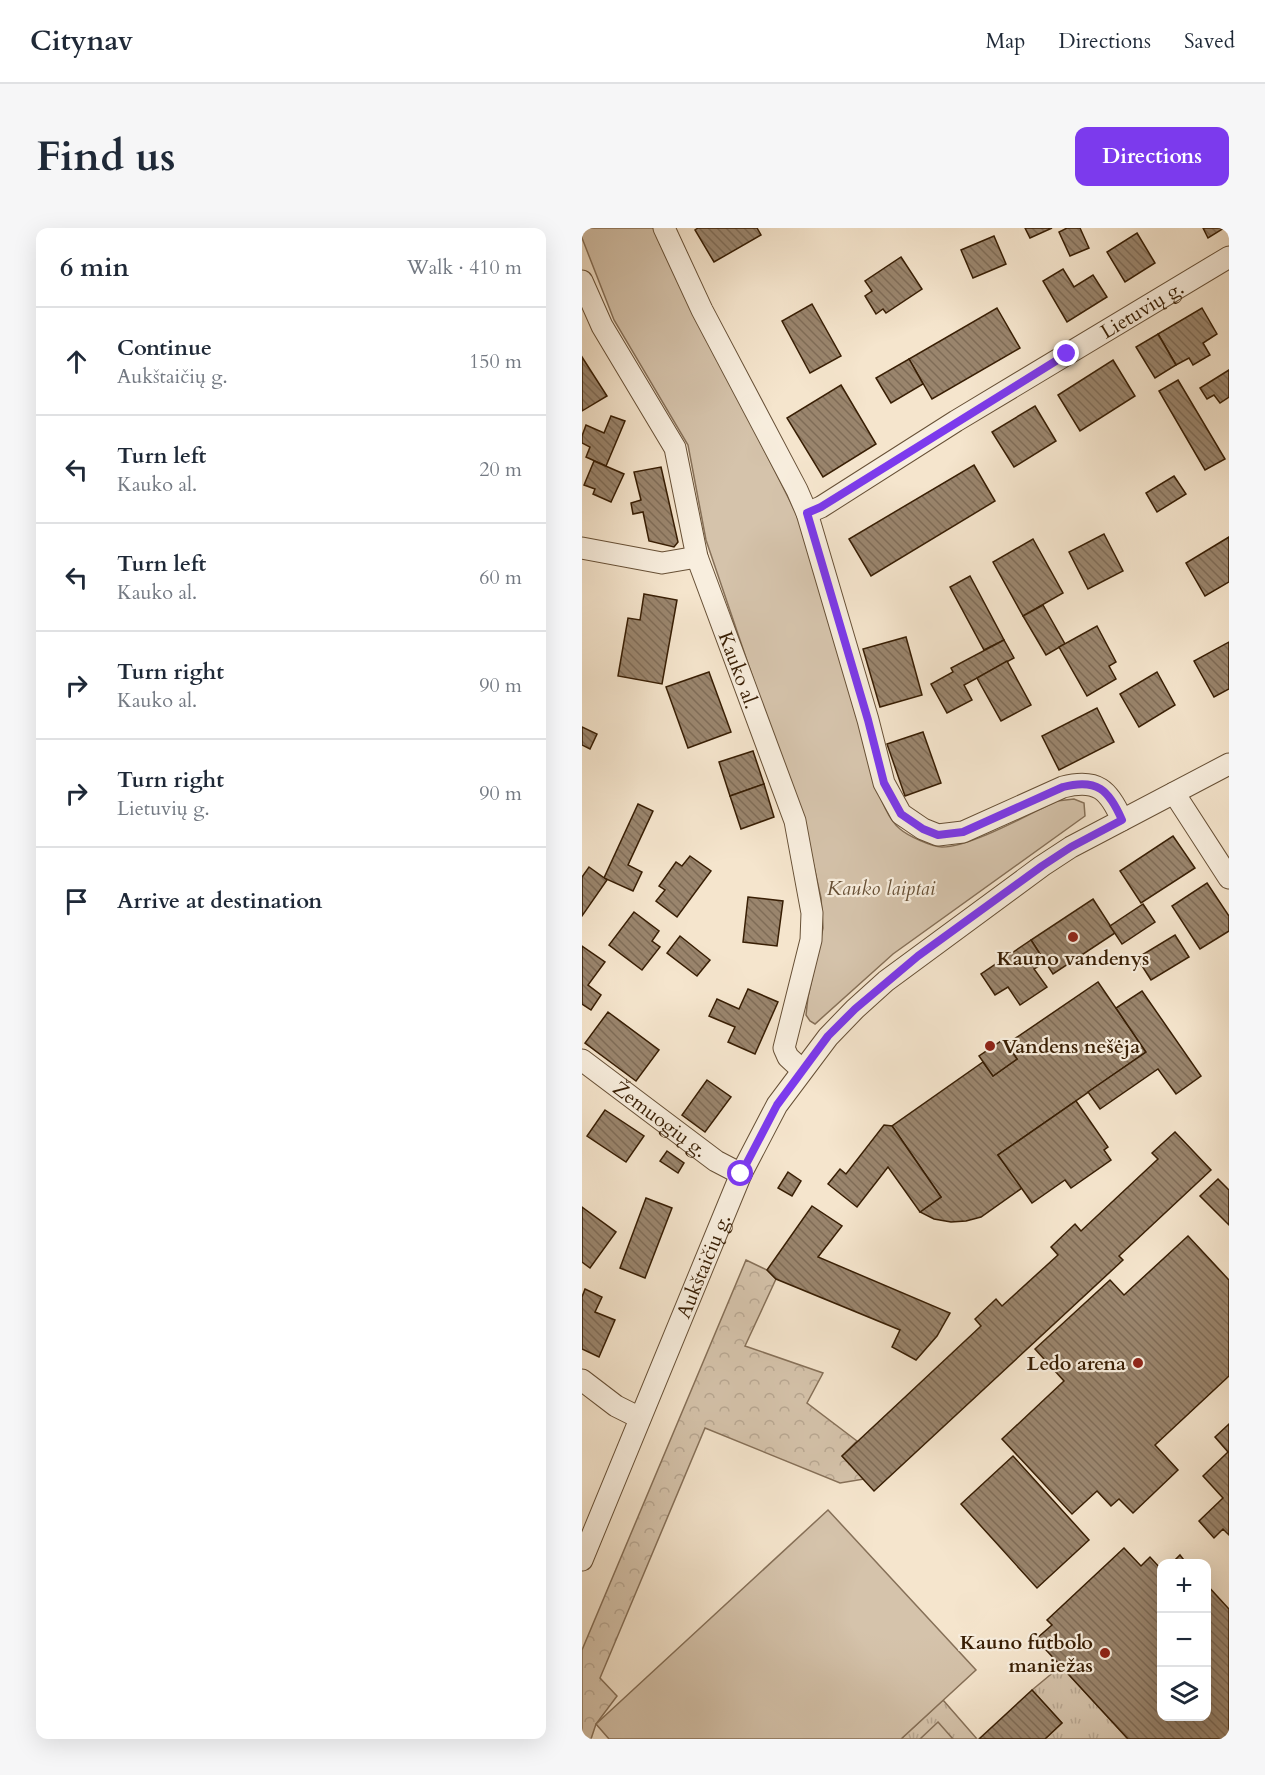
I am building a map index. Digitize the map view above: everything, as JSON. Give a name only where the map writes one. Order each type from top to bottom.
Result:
[{"type":"street","points":[[664,228],[702,310],[807,513],[868,720],[884,783],[901,814],[923,829],[938,835],[963,832],[1063,787],[1077,783],[1101,788],[1114,801],[1122,820]]},
{"type":"street","name":"Lietuvių g.","points":[[807,513],[821,507],[976,409],[1229,257]]},
{"type":"street","name":"Kauko al.","points":[[584,291],[602,326],[675,448],[697,557],[795,821],[812,913],[811,940],[784,1048],[788,1057],[801,1070]]},
{"type":"street","points":[[582,548],[662,563],[697,557]]},
{"type":"street","name":"Aukštaičių g.","points":[[582,1560],[741,1174],[777,1105],[828,1036],[855,1009],[918,956],[1042,866],[1071,847],[1229,764]]},
{"type":"street","points":[[1174,793],[1229,878]]},
{"type":"street","name":"Žemuogių g.","points":[[582,1060],[716,1161],[741,1174]]},
{"type":"street","points":[[582,1380],[616,1406],[640,1418]]},
{"type":"green space","name":"Kauko laiptai","points":[[582,228],[659,228],[669,260],[802,525],[876,785],[885,808],[896,825],[914,838],[932,845],[954,846],[984,836],[1057,801],[1074,799],[1084,803],[1085,816],[893,954],[815,1024],[806,1015],[823,928],[821,898],[808,840],[706,540],[688,445],[614,320],[582,238]]},
{"type":"green space","points":[[746,1260],[767,1270],[776,1279],[745,1346],[823,1373],[807,1403],[857,1441],[842,1456],[864,1479],[840,1483],[705,1428],[600,1678],[617,1696],[596,1724],[591,1739],[582,1739],[582,1650]]},
{"type":"green space","points":[[828,1510],[976,1670],[901,1739],[609,1739],[596,1724]]},
{"type":"green space","points":[[1061,1666],[1128,1739],[1045,1739],[1062,1723],[1032,1690]]},
{"type":"green space","points":[[943,1700],[977,1739],[901,1739]]},
{"type":"green space","points":[[938,1722],[953,1739],[920,1739]]},
{"type":"building","points":[[698,228],[757,228],[761,235],[714,262],[695,230]]},
{"type":"building","points":[[1025,228],[1052,228],[1030,238]]},
{"type":"building","points":[[1067,228],[1080,228],[1089,248],[1070,256],[1059,232]]},
{"type":"building","points":[[1203,228],[1224,228],[1208,238]]},
{"type":"building","points":[[1137,233],[1155,263],[1125,282],[1107,252]]},
{"type":"building","points":[[994,236],[1006,264],[973,278],[961,250]]},
{"type":"building","points":[[901,257],[922,289],[886,313],[883,309],[876,314],[865,296],[872,291],[865,281]]},
{"type":"building","points":[[1063,269],[1074,287],[1093,275],[1107,297],[1067,322],[1043,281]]},
{"type":"building","points":[[812,304],[841,356],[810,373],[782,321]]},
{"type":"building","points":[[997,308],[1020,348],[932,399],[909,359]]},
{"type":"building","points":[[1202,308],[1217,334],[1203,343],[1210,355],[1193,365],[1189,358],[1176,365],[1158,334]]},
{"type":"building","points":[[1158,334],[1176,365],[1155,378],[1136,347]]},
{"type":"building","points":[[582,357],[607,396],[582,411]]},
{"type":"building","points":[[909,359],[923,384],[891,403],[876,378]]},
{"type":"building","points":[[1113,360],[1135,396],[1080,431],[1058,395]]},
{"type":"building","points":[[1229,370],[1229,397],[1220,403],[1214,395],[1207,399],[1200,388]]},
{"type":"building","points":[[1178,380],[1225,459],[1205,470],[1159,391]]},
{"type":"building","points":[[841,385],[876,444],[823,477],[787,418]]},
{"type":"building","points":[[1035,406],[1056,441],[1014,467],[992,432]]},
{"type":"building","points":[[611,416],[625,421],[606,466],[586,457],[590,447],[582,443],[582,436],[586,425],[604,433]]},
{"type":"building","points":[[594,461],[624,474],[611,502],[593,494],[595,489],[584,485]]},
{"type":"building","points":[[974,465],[995,501],[871,576],[849,539]]},
{"type":"building","points":[[661,467],[678,542],[674,547],[649,541],[643,512],[633,514],[631,503],[641,500],[634,472]]},
{"type":"building","points":[[1174,476],[1186,494],[1157,512],[1146,493]]},
{"type":"building","points":[[1104,534],[1123,571],[1088,589],[1069,552]]},
{"type":"building","points":[[1229,537],[1229,582],[1205,596],[1186,563]]},
{"type":"building","points":[[1033,539],[1063,593],[1023,616],[993,562]]},
{"type":"building","points":[[970,576],[1004,640],[984,650],[950,587]]},
{"type":"building","points":[[644,594],[677,600],[662,684],[618,676],[628,618],[640,620]]},
{"type":"building","points":[[1043,605],[1065,644],[1046,655],[1023,616]]},
{"type":"building","points":[[1097,626],[1116,662],[1109,666],[1116,679],[1087,696],[1059,647]]},
{"type":"building","points":[[906,637],[922,695],[880,707],[863,649]]},
{"type":"building","points":[[1004,640],[1014,658],[964,685],[972,700],[947,713],[931,684],[953,672],[951,668]]},
{"type":"building","points":[[1229,642],[1229,689],[1214,697],[1194,661]]},
{"type":"building","points":[[1007,661],[1031,705],[1001,721],[977,678]]},
{"type":"building","points":[[709,672],[731,732],[688,748],[666,687]]},
{"type":"building","points":[[1157,672],[1175,705],[1139,727],[1120,694]]},
{"type":"building","points":[[1097,708],[1114,742],[1059,770],[1042,736]]},
{"type":"building","points":[[582,727],[597,734],[590,749],[582,745]]},
{"type":"building","points":[[923,732],[941,783],[905,796],[887,744]]},
{"type":"building","points":[[753,751],[764,784],[730,796],[719,762]]},
{"type":"building","points":[[764,784],[774,817],[741,829],[730,796]]},
{"type":"building","points":[[638,804],[653,811],[628,865],[642,872],[633,891],[604,878]]},
{"type":"building","points":[[1173,836],[1195,868],[1141,903],[1120,871]]},
{"type":"building","points":[[690,856],[711,871],[677,917],[656,901],[665,890],[659,886],[676,862],[682,866]]},
{"type":"building","points":[[589,867],[607,880],[582,916],[582,877]]},
{"type":"building","points":[[1207,883],[1229,916],[1229,931],[1200,949],[1172,906]]},
{"type":"building","points":[[748,897],[783,901],[777,946],[743,942]]},
{"type":"building","name":"Kauno vandenys","points":[[1093,899],[1115,933],[1053,974],[1031,940]]},
{"type":"building","points":[[1143,904],[1155,922],[1122,944],[1110,926]]},
{"type":"building","points":[[634,912],[659,931],[652,941],[660,947],[642,970],[609,945]]},
{"type":"building","points":[[1175,935],[1189,957],[1151,980],[1137,958]]},
{"type":"building","points":[[680,936],[710,960],[697,976],[667,953]]},
{"type":"building","points":[[1031,940],[1045,962],[1034,969],[1047,987],[1020,1005],[1008,987],[995,995],[981,974]]},
{"type":"building","points":[[582,946],[605,962],[588,985],[601,995],[591,1010],[582,1004]]},
{"type":"building","points":[[1098,982],[1146,1052],[998,1155],[1022,1188],[981,1217],[966,1221],[951,1222],[934,1219],[920,1212],[941,1197],[892,1126],[983,1062],[993,1076],[1017,1059],[1007,1044]]},
{"type":"building","points":[[748,989],[778,1002],[755,1054],[728,1042],[735,1027],[709,1016],[717,999],[739,1009]]},
{"type":"building","points":[[1142,991],[1201,1076],[1176,1094],[1158,1069],[1100,1109],[1088,1092],[1146,1052],[1116,1008]]},
{"type":"building","points":[[608,1012],[659,1050],[636,1081],[585,1043]]},
{"type":"building","points":[[1004,1039],[1017,1059],[993,1076],[979,1056]]},
{"type":"building","points":[[707,1080],[731,1097],[705,1132],[682,1115]]},
{"type":"building","points":[[1076,1101],[1108,1147],[1104,1150],[1111,1160],[1071,1188],[1065,1180],[1032,1203],[998,1155]]},
{"type":"building","points":[[605,1110],[644,1136],[626,1162],[587,1136]]},
{"type":"building","points":[[884,1125],[892,1126],[941,1197],[920,1212],[888,1167],[857,1207],[828,1184],[840,1169],[846,1174]]},
{"type":"building","points":[[1175,1132],[1211,1170],[1119,1256],[1123,1260],[874,1491],[842,1456],[981,1326],[975,1319],[996,1299],[1002,1306],[1058,1255],[1051,1247],[1075,1224],[1081,1231],[1158,1159],[1152,1153]]},
{"type":"building","points":[[667,1151],[684,1163],[678,1173],[660,1161]]},
{"type":"building","points":[[788,1172],[801,1181],[792,1196],[778,1188]]},
{"type":"building","points":[[1218,1179],[1229,1190],[1229,1225],[1200,1196]]},
{"type":"building","points":[[646,1198],[672,1208],[645,1278],[620,1268]]},
{"type":"building","points":[[812,1206],[842,1226],[818,1257],[950,1313],[937,1336],[916,1360],[892,1347],[900,1330],[776,1279],[767,1270]]},
{"type":"building","points":[[582,1207],[616,1232],[590,1268],[582,1262]]},
{"type":"building","name":"Ledo arena","points":[[1188,1236],[1229,1280],[1229,1376],[1155,1445],[1178,1470],[1133,1513],[1119,1499],[1111,1506],[1097,1491],[1072,1514],[1002,1439],[1064,1381],[1035,1349],[1110,1280],[1124,1295]]},
{"type":"building","points":[[585,1289],[602,1297],[595,1312],[615,1320],[599,1357],[582,1349],[582,1297]]},
{"type":"building","points":[[1229,1424],[1229,1535],[1223,1529],[1214,1538],[1199,1521],[1223,1498],[1203,1476],[1228,1452],[1215,1437]]},
{"type":"building","points":[[1013,1456],[1089,1540],[1037,1588],[961,1504]]},
{"type":"building","name":"Kauno futbolo maniežas","points":[[1124,1548],[1141,1566],[1150,1557],[1157,1565],[1157,1721],[1211,1721],[1211,1589],[1229,1609],[1229,1739],[1128,1739],[1036,1639],[1052,1625],[1047,1620]]},
{"type":"building","points":[[1032,1690],[1062,1723],[1045,1739],[979,1739]]},
{"type":"place","name":"Kauno vandenys","points":[[1073,937]]},
{"type":"place","name":"Vandens nešėja","points":[[990,1046]]},
{"type":"place","name":"Ledo arena","points":[[1138,1363]]},
{"type":"place","name":"Kauno futbolo maniežas","points":[[1105,1653]]},
{"type":"route","points":[[741,1174],[777,1105],[801,1070],[828,1036],[855,1009],[918,956],[1042,866],[1071,847],[1122,820],[1114,801],[1101,788],[1077,783],[1063,787],[963,832],[938,835],[908,821],[901,814],[884,783],[868,720],[807,513],[821,507],[1067,354]]}]
